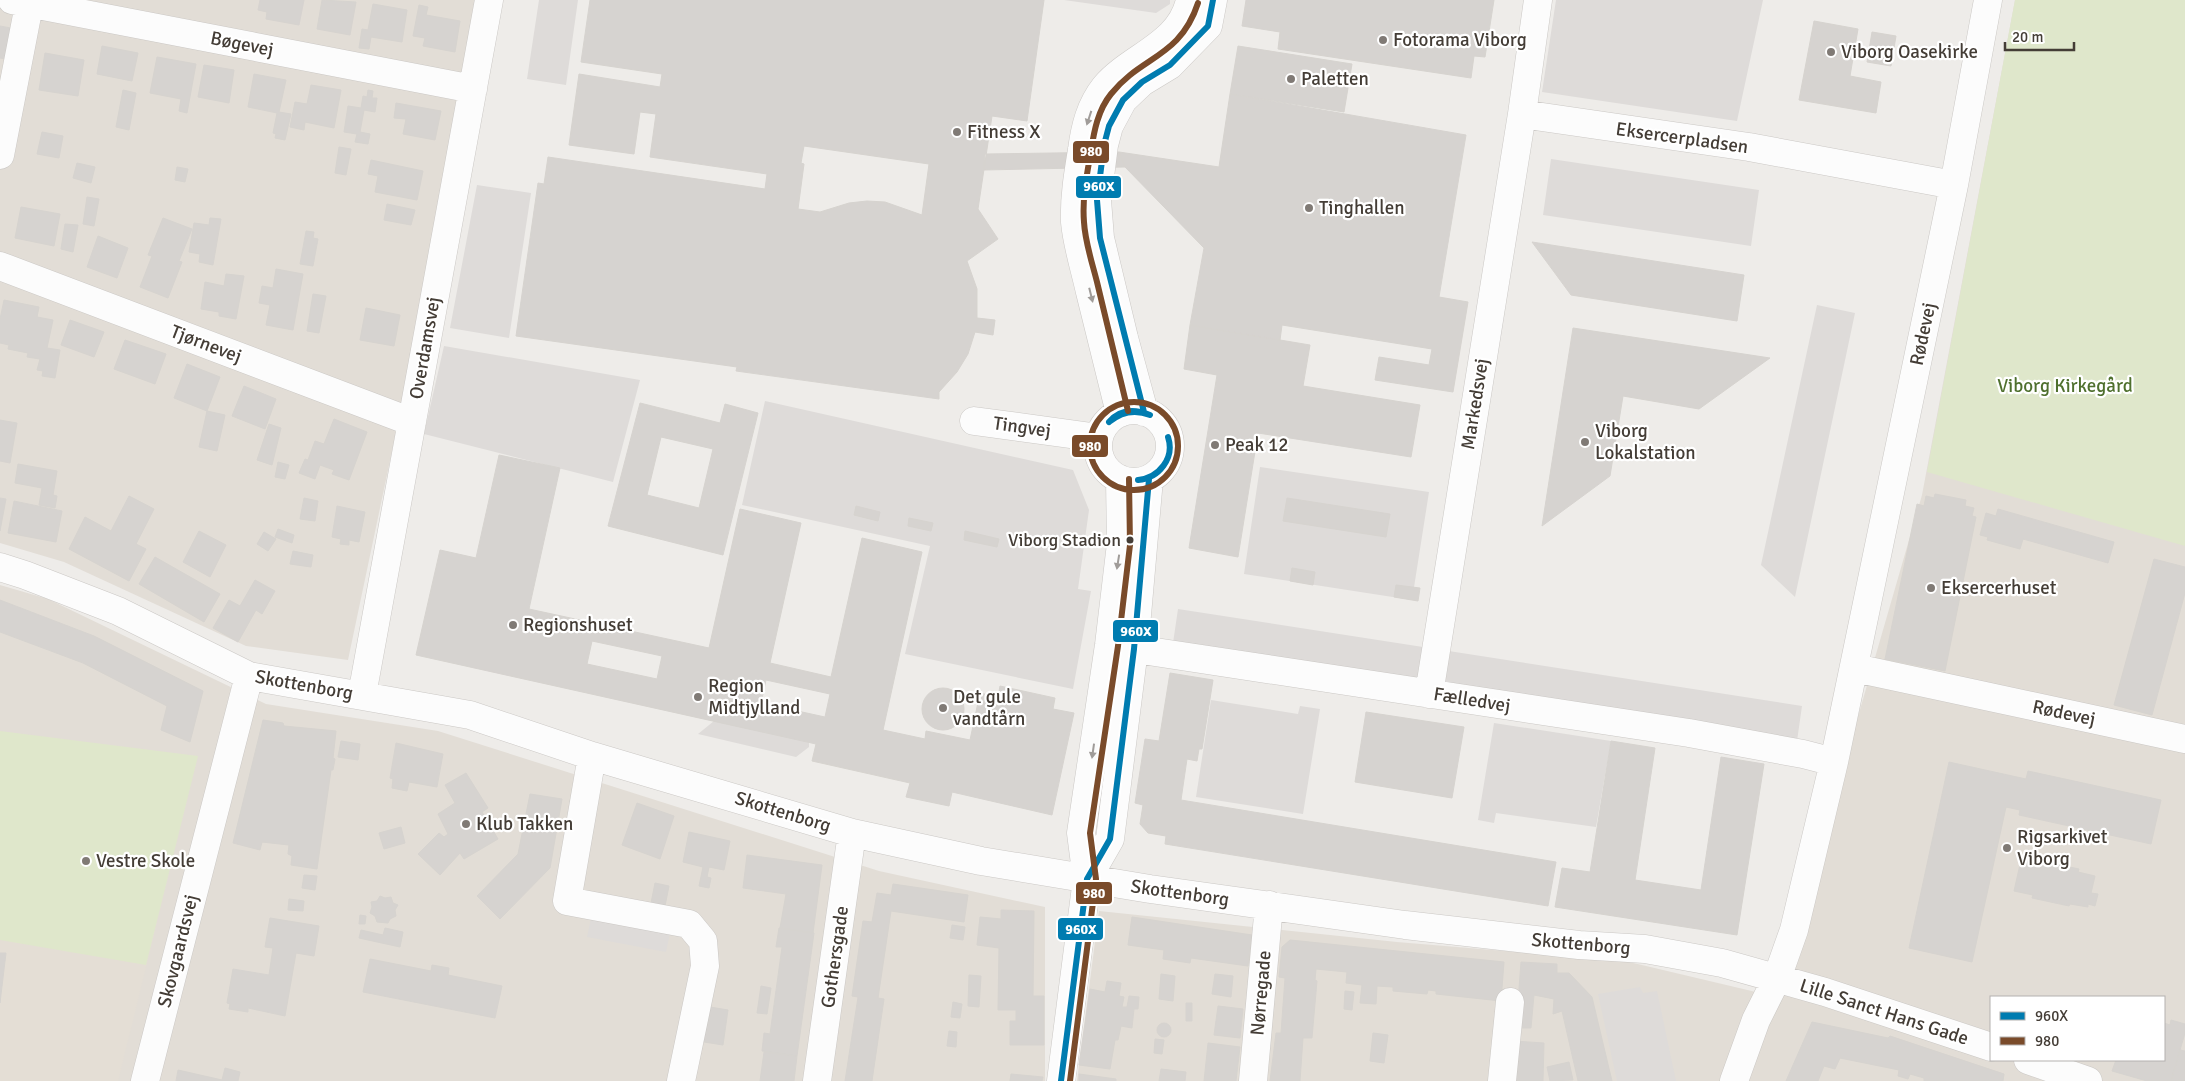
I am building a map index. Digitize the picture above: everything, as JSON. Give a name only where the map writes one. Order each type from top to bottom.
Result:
[{"type":"street","name":"Overdamsvej","points":[[362,696],[489,0]]},
{"type":"street","points":[[1132,413],[1076,230],[1075,197],[1089,114],[1105,88],[1124,68],[1160,45],[1173,33],[1183,18],[1190,0]]},
{"type":"street","points":[[1132,413],[1121,328],[1100,238],[1097,200],[1104,146],[1109,126],[1123,100],[1142,82],[1170,66],[1208,26],[1213,0]]},
{"type":"street","points":[[1522,114],[1538,0]]},
{"type":"street","name":"Rødevej","points":[[1734,1081],[1756,1020],[1777,978],[1794,930],[1834,762],[1954,185],[1988,0]]},
{"type":"street","name":"Bøgevej","points":[[24,1],[472,89]]},
{"type":"street","points":[[0,155],[24,1]]},
{"type":"street","name":"Eksercerpladsen","points":[[1522,114],[1749,147],[1954,185]]},
{"type":"street","name":"Markedsvej","points":[[1428,694],[1522,114]]},
{"type":"street","name":"Tjørnevej","points":[[0,266],[412,422]]},
{"type":"street","points":[[1132,413],[1162,423],[1170,441],[1168,459],[1163,467],[1149,479],[1130,482],[1120,479],[1110,472],[1102,462],[1099,438],[1107,424],[1132,413]]},
{"type":"street","name":"Tingvej","points":[[974,421],[1099,438]]},
{"type":"street","points":[[1120,479],[1121,647]]},
{"type":"street","points":[[1061,1081],[1087,879],[1081,833],[1121,647],[1149,479]]},
{"type":"street","name":"Skottenborg","points":[[0,567],[118,611],[249,676],[470,715],[592,756],[852,833],[981,861],[1087,879],[1516,938],[1645,949],[1722,963],[1777,978]]},
{"type":"street","name":"Fælledvej","points":[[1121,647],[1689,733],[1804,754],[1834,762]]},
{"type":"street","name":"Rødevej","points":[[1855,668],[2185,739]]},
{"type":"street","name":"Skovgaardsvej","points":[[145,1081],[249,676]]},
{"type":"street","points":[[592,756],[567,901],[689,924],[703,941],[705,966],[682,1081]]},
{"type":"street","name":"Gothersgade","points":[[817,1081],[852,833]]},
{"type":"street","name":"Nørregade","points":[[1253,1081],[1269,905]]},
{"type":"street","name":"Lille Sanct Hans Gade","points":[[1777,978],[1990,1047]]},
{"type":"street","points":[[1502,1081],[1510,1002]]},
{"type":"street","points":[[2031,1061],[2088,1081]]},
{"type":"shaded area","points":[[0,0],[487,0],[348,660],[246,646],[64,562],[0,543]]},
{"type":"shaded area","points":[[539,0],[578,0],[566,85],[527,79]]},
{"type":"shaded area","points":[[1064,0],[1170,0],[1170,4],[1156,13]]},
{"type":"shaded area","points":[[1556,0],[1763,0],[1737,121],[1542,92]]},
{"type":"shaded area","points":[[2015,0],[2185,0],[2185,1081],[1077,1081],[1099,911],[1397,942],[1625,961],[1777,997],[1922,495]]},
{"type":"shaded area","points":[[1551,159],[1759,190],[1751,246],[1543,215]]},
{"type":"shaded area","points":[[477,185],[531,193],[509,338],[450,328]]},
{"type":"shaded area","points":[[1817,305],[1855,313],[1795,597],[1761,565]]},
{"type":"shaded area","points":[[444,346],[640,380],[613,482],[424,434]]},
{"type":"shaded area","points":[[765,401],[1073,470],[1089,510],[1078,589],[1091,591],[1073,689],[905,654],[930,546],[742,505]]},
{"type":"shaded area","points":[[1260,467],[1429,492],[1412,600],[1244,574]]},
{"type":"shaded area","points":[[0,585],[48,599],[266,704],[438,731],[879,871],[1045,907],[1045,1081],[0,1081]]},
{"type":"shaded area","points":[[1178,609],[1802,706],[1797,741],[1173,643]]},
{"type":"shaded area","points":[[1211,700],[1298,714],[1300,706],[1320,709],[1303,814],[1196,797]]},
{"type":"shaded area","points":[[714,721],[809,742],[809,747],[796,757],[698,734]]},
{"type":"shaded area","points":[[1494,723],[1611,741],[1596,827],[1496,813],[1494,823],[1478,820]]},
{"type":"shaded area","name":"Vestre Skole","points":[[0,731],[198,756],[118,1081],[0,1081]]},
{"type":"shaded area","points":[[591,918],[670,933],[666,952],[587,937]]},
{"type":"shaded area","points":[[1640,987],[1643,993],[1657,991],[1676,1081],[1617,1081],[1598,994]]},
{"type":"green space","name":"Viborg Kirkegård","points":[[2015,0],[2185,0],[2185,546],[1927,472]]},
{"type":"green space","name":"Vestre Skole","points":[[0,731],[198,756],[146,965],[0,940]]},
{"type":"building","points":[[260,0],[304,0],[299,25],[266,19],[267,12],[258,10]]},
{"type":"building","points":[[322,0],[356,2],[350,35],[317,29]]},
{"type":"building","points":[[590,0],[1044,0],[1027,121],[992,116],[978,209],[998,239],[967,261],[977,289],[977,318],[995,320],[993,335],[975,332],[968,354],[957,372],[939,392],[939,399],[736,371],[737,367],[516,336],[538,183],[544,184],[548,157],[765,189],[767,174],[650,157],[656,114],[640,112],[634,154],[569,145],[579,74],[660,87],[662,74],[581,62]],"holes":[[[804,146],[929,164],[922,215],[885,202],[867,201],[849,203],[820,212],[798,209],[804,164],[801,163]]]},
{"type":"building","name":"Fotorama Viborg","points":[[1246,0],[1494,0],[1485,57],[1474,56],[1471,78],[1278,49],[1280,32],[1242,26]]},
{"type":"building","points":[[373,4],[407,10],[402,42],[371,37],[369,49],[359,48],[362,29],[368,30]]},
{"type":"building","points":[[419,5],[428,7],[426,15],[460,21],[455,52],[423,46],[425,38],[413,36]]},
{"type":"building","name":"Viborg Oasekirke","points":[[1814,21],[1858,29],[1850,76],[1881,82],[1876,113],[1799,100]]},
{"type":"building","points":[[0,26],[11,28],[5,59],[0,58]]},
{"type":"building","points":[[1872,32],[1896,36],[1891,66],[1867,62]]},
{"type":"building","points":[[102,46],[138,53],[132,81],[97,74]]},
{"type":"building","name":"Paletten","points":[[1238,46],[1352,64],[1344,112],[1230,94]]},
{"type":"building","points":[[45,53],[84,60],[78,96],[39,90]]},
{"type":"building","points":[[157,57],[196,64],[187,113],[179,111],[181,99],[150,93]]},
{"type":"building","points":[[204,65],[234,70],[229,103],[198,97]]},
{"type":"building","points":[[254,74],[286,80],[279,112],[291,114],[285,140],[275,138],[276,134],[273,133],[277,113],[248,107]]},
{"type":"building","points":[[311,85],[341,90],[334,128],[305,122],[304,130],[290,127],[295,102],[307,104]]},
{"type":"building","points":[[123,90],[136,93],[129,130],[116,127]]},
{"type":"building","points":[[368,90],[373,91],[372,98],[377,98],[375,112],[364,110],[360,132],[370,134],[368,144],[355,142],[357,134],[344,132],[348,106],[361,108],[363,96],[367,97]]},
{"type":"building","name":"Tinghallen","points":[[1230,94],[1466,135],[1439,297],[1468,302],[1453,392],[1375,380],[1379,357],[1429,365],[1432,349],[1282,325],[1280,340],[1190,325],[1204,248],[1125,167],[1119,152],[1219,167]]},
{"type":"building","points":[[396,103],[441,111],[435,140],[403,134],[406,119],[394,118]]},
{"type":"building","points":[[42,132],[63,136],[59,158],[37,154]]},
{"type":"building","points":[[339,147],[351,149],[346,175],[335,173]]},
{"type":"building","points":[[1119,152],[1125,167],[984,170],[985,154]]},
{"type":"building","points":[[371,160],[423,171],[417,200],[375,192],[378,176],[368,174]]},
{"type":"building","points":[[77,163],[95,167],[91,183],[73,178]]},
{"type":"building","points":[[177,167],[188,169],[185,182],[175,180]]},
{"type":"building","points":[[87,197],[99,199],[94,226],[83,224]]},
{"type":"building","points":[[387,204],[415,210],[411,225],[384,220]]},
{"type":"building","points":[[21,207],[60,214],[54,246],[15,238]]},
{"type":"building","points":[[163,218],[192,229],[179,261],[182,262],[168,298],[140,287],[152,256],[148,255]]},
{"type":"building","points":[[210,218],[221,219],[213,265],[199,262],[200,254],[189,252],[194,223],[209,225]]},
{"type":"building","points":[[65,224],[78,225],[73,252],[61,249]]},
{"type":"building","points":[[306,231],[314,232],[313,238],[318,239],[313,266],[300,264]]},
{"type":"building","points":[[98,236],[128,248],[117,278],[87,267]]},
{"type":"building","points":[[1532,242],[1744,275],[1737,321],[1571,295]]},
{"type":"building","points":[[276,269],[303,274],[293,330],[266,325],[270,305],[259,303],[262,286],[273,288]]},
{"type":"building","points":[[226,274],[244,276],[236,319],[219,316],[219,312],[201,309],[205,282],[224,286]]},
{"type":"building","points":[[313,294],[326,296],[319,333],[307,331]]},
{"type":"building","points":[[4,300],[39,307],[37,317],[53,320],[47,348],[60,350],[55,378],[42,376],[43,371],[37,370],[40,359],[27,357],[28,353],[8,349],[9,345],[0,343],[0,319]]},
{"type":"building","points":[[366,308],[400,315],[394,346],[360,340]]},
{"type":"building","points":[[70,320],[104,332],[94,357],[61,345]]},
{"type":"building","points":[[1190,325],[1310,345],[1303,386],[1420,405],[1411,457],[1258,433],[1238,557],[1189,548],[1217,375],[1184,369]]},
{"type":"building","name":"Viborg Lokalstation","points":[[1573,328],[1770,358],[1699,409],[1623,396],[1610,476],[1542,526]]},
{"type":"building","points":[[125,340],[166,354],[155,384],[114,369]]},
{"type":"building","points":[[187,364],[220,377],[207,411],[174,398]]},
{"type":"building","points":[[244,386],[276,399],[265,429],[232,416]]},
{"type":"building","points":[[640,403],[720,423],[725,404],[758,413],[723,555],[608,526]],"holes":[[[661,437],[713,449],[699,508],[647,495]]]},
{"type":"building","points":[[207,411],[225,415],[217,451],[199,447]]},
{"type":"building","points":[[334,419],[367,432],[349,480],[332,474],[334,470],[320,465],[315,479],[299,473],[305,459],[308,460],[315,441],[324,444]]},
{"type":"building","points":[[0,420],[17,423],[10,463],[0,461]]},
{"type":"building","points":[[269,424],[281,428],[272,465],[257,460]]},
{"type":"building","name":"Regionshuset","points":[[499,455],[560,468],[529,609],[709,648],[740,509],[801,523],[770,663],[831,677],[862,538],[922,552],[883,730],[925,739],[926,731],[970,740],[980,693],[998,697],[1000,686],[1055,698],[1053,709],[1074,713],[1052,815],[952,792],[949,806],[906,797],[910,783],[812,761],[816,744],[416,655],[440,550],[476,558]],"holes":[[[592,641],[662,656],[657,679],[587,664]],[[766,680],[830,694],[825,717],[761,703]]]},
{"type":"building","points":[[278,462],[289,465],[285,479],[275,477]]},
{"type":"building","points":[[18,464],[57,471],[53,495],[57,496],[55,508],[39,505],[42,488],[15,483]]},
{"type":"building","name":"Eksercerhuset","points":[[1935,494],[1966,500],[1965,506],[1974,508],[1972,516],[1976,517],[1945,671],[1885,659],[1917,504],[1924,506],[1926,496],[1934,498]]},
{"type":"building","points":[[129,496],[154,509],[136,544],[146,549],[129,581],[69,549],[85,517],[111,531]]},
{"type":"building","points":[[0,498],[6,499],[0,531]]},
{"type":"building","points":[[304,498],[318,501],[315,521],[300,519]]},
{"type":"building","points":[[1287,498],[1390,514],[1386,537],[1283,521]]},
{"type":"building","points":[[14,501],[62,511],[56,542],[8,533]]},
{"type":"building","points":[[337,506],[365,512],[359,542],[349,540],[349,545],[340,544],[341,539],[332,537]]},
{"type":"building","points":[[856,506],[880,512],[878,521],[854,515]]},
{"type":"building","points":[[1998,509],[2114,542],[2108,563],[2023,539],[2020,549],[1987,540],[1988,537],[1980,535],[1986,513],[1996,516]]},
{"type":"building","points":[[909,518],[933,523],[931,531],[908,526]]},
{"type":"building","points":[[278,529],[294,535],[292,543],[275,537]]},
{"type":"building","points":[[199,531],[226,545],[210,577],[183,562]]},
{"type":"building","points":[[965,531],[999,539],[997,547],[964,540]]},
{"type":"building","points":[[264,532],[276,539],[268,551],[257,544]]},
{"type":"building","points":[[293,551],[313,555],[311,567],[290,564]]},
{"type":"building","points":[[155,557],[220,594],[204,622],[139,584]]},
{"type":"building","points":[[2154,559],[2185,567],[2185,593],[2152,715],[2114,705]]},
{"type":"building","points":[[1292,568],[1315,572],[1313,585],[1290,581]]},
{"type":"building","points":[[255,580],[275,591],[262,614],[256,610],[238,642],[213,628],[229,600],[240,606]]},
{"type":"building","points":[[1396,585],[1420,588],[1418,601],[1394,597]]},
{"type":"building","points":[[0,600],[94,636],[203,691],[190,742],[161,730],[167,706],[83,663],[0,632]]},
{"type":"building","points":[[1170,673],[1213,680],[1202,749],[1199,749],[1197,761],[1187,759],[1181,800],[1556,862],[1548,906],[1165,844],[1166,836],[1148,833],[1140,824],[1143,805],[1135,803],[1145,739],[1159,741]]},
{"type":"building","name":"Det gule vandtårn","points":[[943,688],[958,694],[964,709],[958,724],[943,730],[928,724],[922,709],[928,694]]},
{"type":"building","points":[[1366,712],[1464,727],[1452,798],[1355,782]]},
{"type":"building","points":[[263,720],[283,723],[284,726],[336,731],[333,758],[335,759],[333,770],[331,770],[317,869],[291,865],[292,856],[288,854],[289,845],[262,842],[260,850],[233,843]]},
{"type":"building","points":[[341,741],[360,744],[358,760],[338,757]]},
{"type":"building","points":[[1611,741],[1655,748],[1635,880],[1701,890],[1721,757],[1764,764],[1737,935],[1555,907],[1562,868],[1590,872]]},
{"type":"building","points":[[396,743],[443,754],[437,787],[409,782],[407,791],[392,788],[393,779],[390,778]]},
{"type":"building","points":[[1949,762],[2026,779],[2028,771],[2161,800],[2151,844],[2019,815],[2020,810],[2006,807],[1972,962],[1909,948]]},
{"type":"building","name":"Klub Takken","points":[[466,773],[488,808],[482,812],[498,839],[464,859],[460,853],[440,875],[418,854],[439,833],[444,837],[448,834],[438,814],[455,803],[445,785]]},
{"type":"building","points":[[530,794],[562,799],[550,868],[500,919],[477,896],[518,854]]},
{"type":"building","points":[[637,803],[674,816],[660,859],[622,845]]},
{"type":"building","points":[[401,827],[405,843],[384,849],[379,833]]},
{"type":"building","points":[[689,832],[730,841],[724,870],[709,867],[707,877],[711,878],[709,888],[699,886],[703,867],[683,862]]},
{"type":"building","points":[[747,855],[822,865],[813,933],[780,928],[786,894],[743,888]]},
{"type":"building","points":[[2021,860],[2040,864],[2041,861],[2079,869],[2078,872],[2095,876],[2091,893],[2098,894],[2095,906],[2088,904],[2088,907],[2070,904],[2069,906],[2032,898],[2033,895],[2014,891]]},
{"type":"building","points":[[304,875],[317,876],[315,890],[302,888]]},
{"type":"building","points":[[655,883],[669,886],[665,906],[651,903]]},
{"type":"building","points":[[893,884],[968,895],[964,922],[891,911],[878,998],[884,999],[872,1081],[845,1081],[858,997],[852,996],[863,921],[872,922],[877,893],[891,895]]},
{"type":"building","points":[[380,896],[385,898],[391,897],[393,903],[398,905],[395,910],[396,916],[390,919],[388,923],[377,922],[375,916],[370,913],[371,902],[377,901]]},
{"type":"building","points":[[289,899],[304,901],[303,911],[288,910]]},
{"type":"building","points":[[1001,910],[1034,911],[1033,996],[1044,996],[1044,1045],[1010,1045],[1010,1021],[1016,1021],[1016,1010],[998,1010],[999,948],[977,945],[980,917],[1001,919]]},
{"type":"building","points":[[360,915],[366,916],[365,924],[359,924]]},
{"type":"building","points":[[1132,917],[1252,935],[1248,966],[1191,958],[1190,963],[1163,959],[1164,950],[1128,945]]},
{"type":"building","points":[[270,918],[319,926],[314,956],[296,953],[285,1016],[248,1008],[248,1012],[229,1009],[230,1004],[227,1003],[233,969],[269,975],[273,948],[265,947]]},
{"type":"building","points":[[952,925],[965,927],[963,940],[950,938]]},
{"type":"building","points":[[385,928],[403,932],[400,947],[359,938],[361,930],[383,935]]},
{"type":"building","points":[[779,928],[814,933],[797,1056],[762,1051],[764,1033],[770,1034],[782,947],[776,947]]},
{"type":"building","points":[[1290,940],[1504,962],[1501,1001],[1436,994],[1436,991],[1428,990],[1427,994],[1393,991],[1393,987],[1377,986],[1376,1004],[1360,1003],[1362,985],[1346,983],[1347,972],[1316,969],[1315,980],[1317,981],[1312,1038],[1303,1038],[1300,1081],[1270,1081],[1276,1033],[1281,1033],[1285,978],[1279,977],[1282,947]]},
{"type":"building","points":[[0,953],[6,953],[0,1003]]},
{"type":"building","points":[[370,959],[431,971],[432,965],[449,968],[448,975],[502,986],[495,1018],[363,992]]},
{"type":"building","points":[[1521,962],[1557,964],[1557,973],[1569,973],[1592,997],[1612,1081],[1578,1081],[1562,1011],[1553,1014],[1554,999],[1534,995],[1531,1028],[1516,1028]]},
{"type":"building","points":[[1161,974],[1175,976],[1173,1001],[1159,999]]},
{"type":"building","points":[[1215,974],[1233,976],[1231,997],[1212,994]]},
{"type":"building","points":[[969,975],[981,976],[979,1007],[968,1006]]},
{"type":"building","points":[[1107,981],[1121,983],[1119,996],[1124,997],[1122,1007],[1127,1007],[1129,996],[1139,997],[1138,1009],[1134,1009],[1132,1028],[1121,1026],[1118,1040],[1115,1040],[1110,1069],[1079,1065],[1090,989],[1105,992]]},
{"type":"building","points":[[761,986],[771,988],[767,1014],[757,1013]]},
{"type":"building","points":[[1345,991],[1354,992],[1352,1010],[1344,1009]]},
{"type":"building","points":[[953,1002],[962,1004],[960,1018],[951,1017]]},
{"type":"building","points":[[1186,1003],[1192,1003],[1192,1021],[1186,1021]]},
{"type":"building","points":[[704,1006],[728,1010],[723,1045],[698,1041]]},
{"type":"building","points":[[1218,1006],[1243,1009],[1240,1038],[1214,1035]]},
{"type":"building","points":[[2171,1020],[2185,1024],[2185,1033],[2171,1081],[2147,1081],[2112,1071],[2116,1061],[2165,1061],[2165,1023],[2170,1025]]},
{"type":"building","points":[[1812,1022],[1888,1038],[1890,1036],[2004,1074],[2003,1081],[1924,1081],[1924,1078],[1910,1074],[1908,1079],[1898,1076],[1899,1070],[1840,1058],[1835,1069],[1824,1066],[1818,1081],[1786,1081]]},
{"type":"building","points":[[1164,1023],[1169,1025],[1171,1030],[1169,1035],[1164,1037],[1159,1035],[1157,1030],[1159,1025]]},
{"type":"building","points":[[949,1031],[957,1032],[956,1047],[947,1046]]},
{"type":"building","points":[[1373,1033],[1388,1035],[1384,1063],[1370,1061]]},
{"type":"building","points":[[1155,1039],[1164,1040],[1162,1054],[1154,1053]]},
{"type":"building","points":[[1514,1041],[1544,1043],[1543,1081],[1513,1081]]},
{"type":"building","points":[[1208,1043],[1240,1047],[1236,1081],[1204,1081]]},
{"type":"building","points":[[2180,1050],[2185,1051],[2185,1081],[2171,1081]]},
{"type":"building","points":[[764,1052],[797,1056],[794,1081],[760,1081]]},
{"type":"building","points":[[1569,1062],[1573,1080],[1550,1081],[1547,1067]]},
{"type":"building","points":[[225,1068],[240,1072],[238,1081],[176,1081],[178,1070],[222,1080]]},
{"type":"building","points":[[1161,1069],[1186,1072],[1185,1081],[1159,1081]]},
{"type":"building","points":[[1011,1074],[1043,1077],[1042,1081],[1010,1081]]},
{"type":"building","points":[[1079,1074],[1116,1079],[1116,1081],[1079,1081]]},
{"type":"transit line","name":"960X","points":[[1144,412],[1100,238],[1097,200],[1104,145],[1109,126],[1123,100],[1142,82],[1170,65],[1208,26],[1213,0]]},
{"type":"transit line","name":"980","points":[[1128,411],[1085,230],[1084,195],[1086,177],[1095,128],[1107,100],[1123,81],[1159,55],[1181,35],[1198,3]]},
{"type":"transit line","name":"980","points":[[1134,402],[1151,405],[1159,409],[1171,421],[1175,429],[1178,446],[1175,463],[1171,471],[1159,483],[1151,487],[1134,490],[1117,487],[1109,483],[1097,471],[1093,463],[1090,446],[1093,429],[1097,421],[1109,409],[1117,405],[1134,402]]},
{"type":"transit line","name":"960X","points":[[1109,422],[1123,412],[1128,411],[1150,415]]},
{"type":"transit line","name":"960X","points":[[1109,422],[1128,412],[1150,415]]},
{"type":"transit line","name":"960X","points":[[1138,480],[1153,475],[1164,466],[1170,445],[1168,437]]},
{"type":"transit line","name":"980","points":[[1070,1081],[1096,879],[1090,833],[1118,646],[1130,545],[1129,479]]},
{"type":"transit line","name":"960X","points":[[1061,1081],[1087,879],[1110,839],[1134,649],[1149,479]]},
{"type":"place","name":"Fotorama Viborg","points":[[1383,40]]},
{"type":"place","name":"Viborg Oasekirke","points":[[1831,52]]},
{"type":"place","name":"Paletten","points":[[1291,79]]},
{"type":"place","name":"Fitness X","points":[[957,132]]},
{"type":"place","name":"Tinghallen","points":[[1309,208]]},
{"type":"place","name":"Viborg Lokalstation","points":[[1585,442]]},
{"type":"place","name":"Peak 12","points":[[1215,445]]},
{"type":"place","name":"Viborg Stadion","points":[[1130,540]]},
{"type":"place","name":"Eksercerhuset","points":[[1931,588]]},
{"type":"place","name":"Regionshuset","points":[[513,625]]},
{"type":"place","name":"Region Midtjylland","points":[[698,697]]},
{"type":"place","name":"Det gule vandtårn","points":[[943,708]]},
{"type":"place","name":"Klub Takken","points":[[466,824]]},
{"type":"place","name":"Rigsarkivet Viborg","points":[[2007,848]]},
{"type":"place","name":"Vestre Skole","points":[[86,861]]}]
